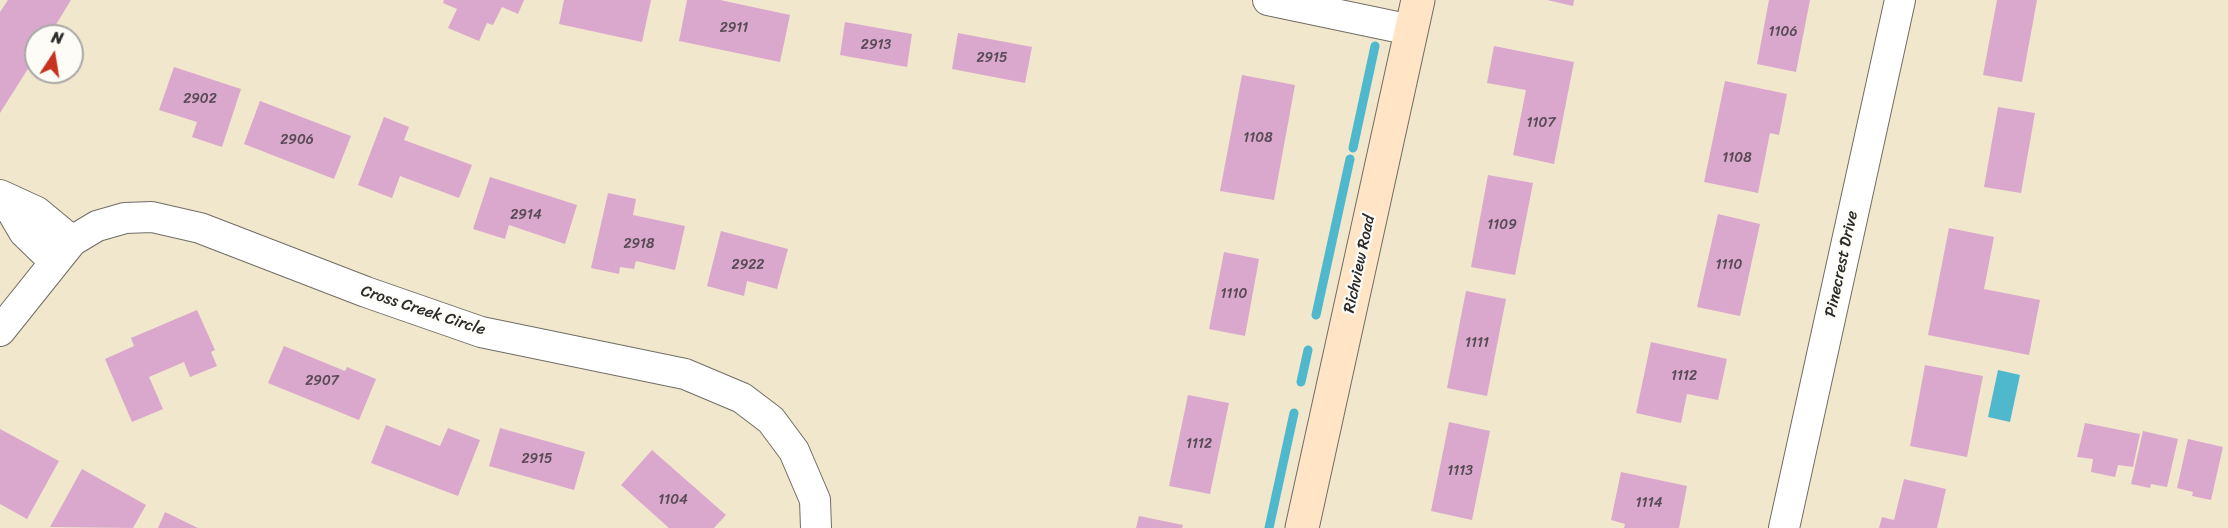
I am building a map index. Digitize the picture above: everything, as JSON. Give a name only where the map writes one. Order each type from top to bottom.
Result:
[{"type":"street","points":[[1268,0],[1415,15]]},
{"type":"street","name":"Pinecrest Drive","points":[[1784,528],[1900,0]]},
{"type":"street","name":"Richview Road","points":[[1302,528],[1415,15]]},
{"type":"street","points":[[2,196],[37,212],[64,252]]},
{"type":"street","name":"Cross Creek Circle","points":[[0,331],[64,252],[97,226],[124,218],[152,217],[200,228],[366,292],[481,332],[685,374],[742,398],[771,420],[794,451],[815,500],[816,528]]},
{"type":"water","points":[[1998,370],[2020,375],[2010,422],[1988,417]]},
{"type":"building","points":[[8,0],[71,0],[56,24],[24,24],[24,75],[0,113],[0,12]]},
{"type":"building","points":[[444,0],[524,0],[518,14],[502,7],[493,25],[487,23],[479,41],[448,28],[457,9],[443,3]]},
{"type":"building","points":[[564,0],[651,0],[642,42],[559,24]]},
{"type":"building","points":[[687,0],[720,0],[790,15],[780,62],[679,41]]},
{"type":"building","points":[[1547,0],[1574,0],[1573,6]]},
{"type":"building","points":[[1769,0],[1810,0],[1796,72],[1757,64]]},
{"type":"building","points":[[1997,0],[2037,0],[2022,82],[1983,75]]},
{"type":"building","points":[[845,22],[912,34],[907,67],[840,55]]},
{"type":"building","points":[[958,33],[1032,47],[1025,83],[952,69]]},
{"type":"building","points":[[1494,46],[1574,62],[1554,164],[1513,155],[1526,90],[1487,83]]},
{"type":"building","points":[[174,67],[241,89],[222,147],[192,137],[197,122],[159,110]]},
{"type":"building","points":[[1242,75],[1295,85],[1274,200],[1220,191]]},
{"type":"building","points":[[1725,81],[1787,94],[1779,135],[1770,133],[1758,193],[1704,182]]},
{"type":"building","points":[[260,101],[351,136],[334,179],[244,144]]},
{"type":"building","points":[[1998,107],[2035,113],[2021,193],[1984,187]]},
{"type":"building","points":[[384,117],[409,127],[404,140],[472,165],[459,198],[400,176],[392,198],[358,185]]},
{"type":"building","points":[[1488,175],[1533,183],[1515,275],[1471,267]]},
{"type":"building","points":[[490,177],[577,205],[565,244],[509,225],[505,239],[473,229]]},
{"type":"building","points":[[608,193],[636,199],[633,215],[685,226],[675,270],[636,261],[634,269],[620,267],[619,274],[591,268]]},
{"type":"building","points":[[1718,214],[1760,224],[1740,316],[1697,307]]},
{"type":"building","points":[[1949,228],[1994,237],[1984,289],[2040,300],[2029,355],[1928,335]]},
{"type":"building","points":[[721,231],[788,249],[777,289],[747,281],[744,296],[707,286]]},
{"type":"building","points":[[1224,252],[1259,259],[1245,336],[1209,329]]},
{"type":"building","points":[[1466,291],[1506,299],[1487,396],[1447,388]]},
{"type":"building","points":[[197,310],[215,350],[211,352],[217,366],[190,377],[184,362],[149,377],[163,409],[132,422],[105,359],[134,346],[131,338]]},
{"type":"building","points":[[1651,342],[1727,359],[1718,400],[1687,394],[1681,423],[1636,413]]},
{"type":"building","points":[[284,346],[345,371],[347,367],[376,379],[359,420],[268,383]]},
{"type":"building","points":[[1925,365],[1983,376],[1967,457],[1910,446]]},
{"type":"building","points":[[1188,395],[1229,403],[1210,494],[1169,486]]},
{"type":"building","points":[[1449,422],[1490,431],[1472,520],[1431,511]]},
{"type":"building","points":[[2085,423],[2140,434],[2133,467],[2118,465],[2115,477],[2091,472],[2093,459],[2077,457]]},
{"type":"building","points":[[386,425],[440,446],[448,428],[480,440],[458,496],[371,463]]},
{"type":"building","points":[[500,428],[585,452],[574,490],[489,466]]},
{"type":"building","points":[[0,429],[59,461],[27,519],[0,504]]},
{"type":"building","points":[[2143,431],[2178,439],[2167,487],[2151,484],[2150,488],[2131,484]]},
{"type":"building","points":[[2188,439],[2223,447],[2211,500],[2192,496],[2193,492],[2177,488]]},
{"type":"building","points":[[652,450],[726,515],[714,528],[669,528],[621,485]]},
{"type":"building","points":[[82,469],[146,505],[133,528],[50,527]]},
{"type":"building","points":[[1621,472],[1687,486],[1679,528],[1624,528],[1625,524],[1611,520]]},
{"type":"building","points":[[1904,479],[1946,489],[1937,528],[1879,528],[1882,517],[1894,520]]},
{"type":"building","points":[[165,512],[198,528],[158,528]]},
{"type":"building","points":[[1139,516],[1183,525],[1182,528],[1136,528]]},
{"type":"waterway","points":[[1353,148],[1375,46]]},
{"type":"waterway","points":[[1316,315],[1350,159]]},
{"type":"waterway","points":[[1301,382],[1308,350]]},
{"type":"waterway","points":[[1269,528],[1294,413]]}]
